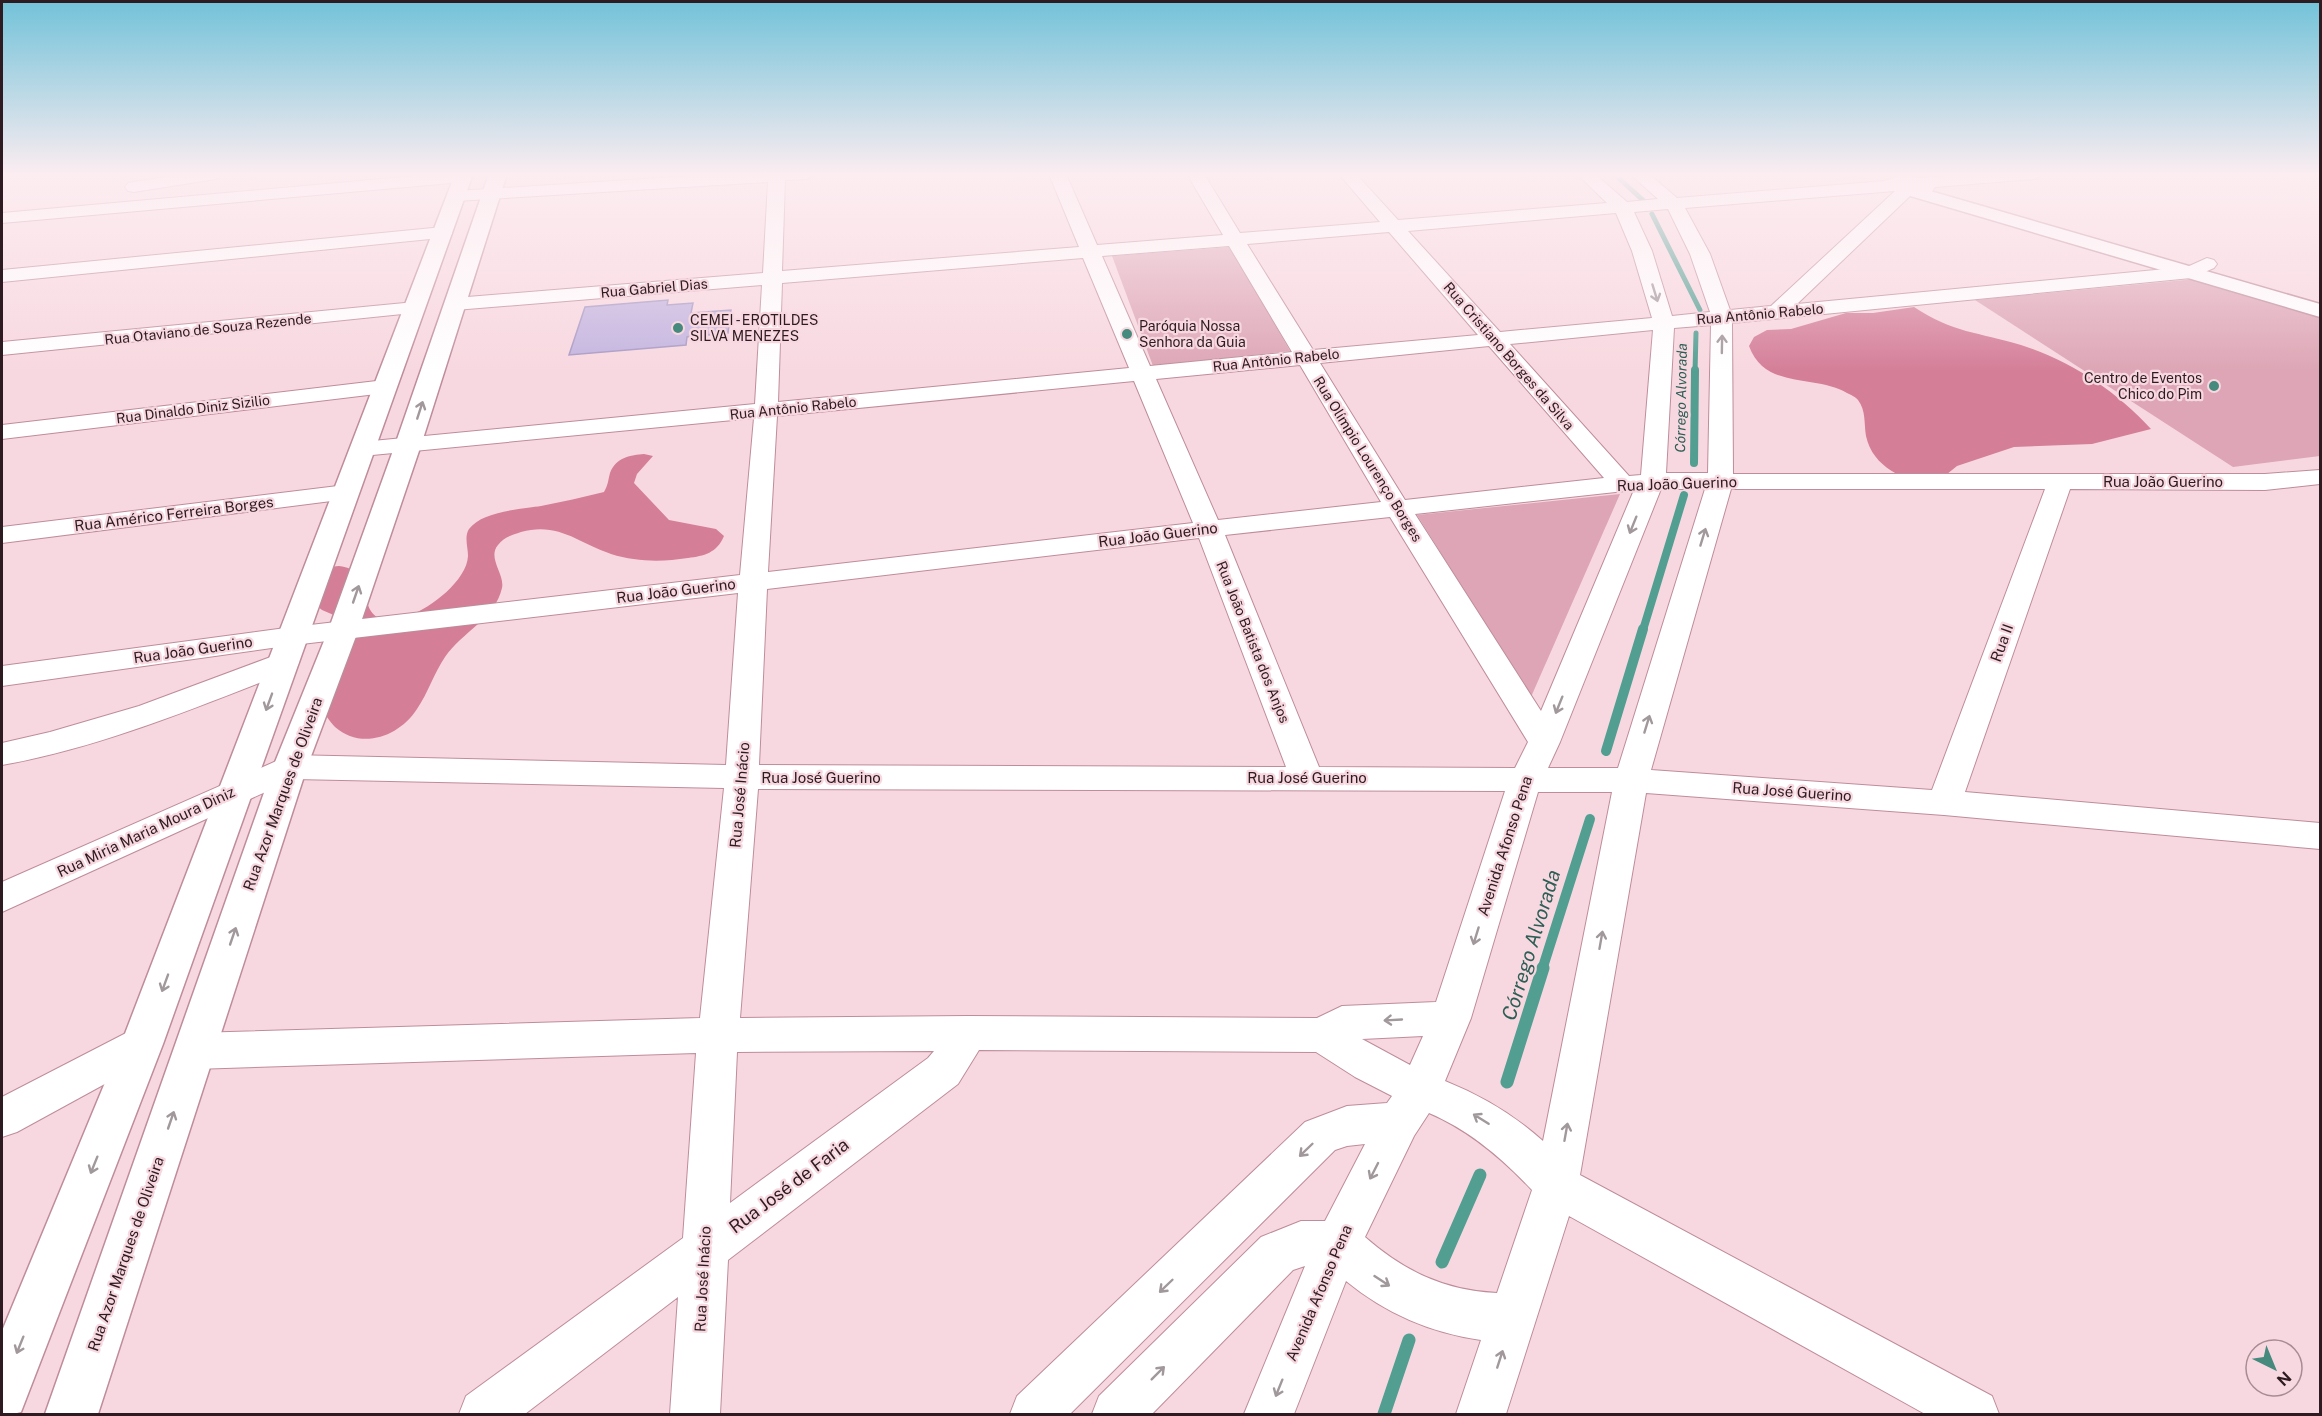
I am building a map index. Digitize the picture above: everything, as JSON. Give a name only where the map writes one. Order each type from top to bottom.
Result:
[{"type":"street","points":[[3,1386],[142,1044],[441,240]]},
{"type":"street","name":"Rua Azor Marques de Oliveira","points":[[71,1414],[290,767],[343,631],[408,445],[471,255],[472,240]]},
{"type":"street","name":"Rua José Inácio","points":[[695,1414],[718,1035],[742,777],[766,411],[773,240]]},
{"type":"street","name":"Rua João Batista dos Anjos","points":[[1086,240],[1141,374],[1209,529],[1307,778]]},
{"type":"street","name":"Rua Gabriel Dias","points":[[450,319],[771,279],[1247,240]]},
{"type":"street","name":"Rua Cristiano Borges da Silva","points":[[1407,240],[1623,484]]},
{"type":"street","name":"Avenida Afonso Pena","points":[[1269,1414],[1338,1244],[1409,1106],[1451,1017],[1525,780],[1544,742],[1653,476],[1664,323],[1637,240]]},
{"type":"street","points":[[1481,1414],[1556,1185],[1631,780],[1720,482],[1722,316],[1693,240]]},
{"type":"street","points":[[1776,313],[1856,240]]},
{"type":"street","points":[[2105,240],[2199,268],[2320,310]]},
{"type":"street","name":"Rua Olímpio Lourenço Borges","points":[[1236,241],[1305,357],[1544,742]]},
{"type":"street","points":[[2,276],[438,246],[471,255]]},
{"type":"street","points":[[2199,268],[2320,297]]},
{"type":"street","name":"Rua Antônio Rabelo","points":[[362,449],[1722,316],[1776,313],[2199,268]]},
{"type":"street","points":[[409,323],[450,319]]},
{"type":"street","name":"Rua Otaviano de Souza Rezende","points":[[2,350],[409,323]]},
{"type":"street","name":"Rua Dinaldo Diniz Sizilio","points":[[2,432],[386,387]]},
{"type":"street","name":"Rua João Guerino","points":[[343,631],[1209,529],[1623,484],[1651,482],[2265,482],[2320,477]]},
{"type":"street","name":"Rua II","points":[[1944,803],[2060,482]]},
{"type":"street","name":"Rua Américo Ferreira Borges","points":[[2,535],[346,493]]},
{"type":"street","points":[[2,754],[50,743],[150,714],[289,649],[343,631]]},
{"type":"street","name":"Rua João Guerino","points":[[2,676],[289,649]]},
{"type":"street","name":"Rua José Guerino","points":[[290,767],[742,777],[1631,780],[1944,803],[2320,836]]},
{"type":"street","name":"Rua Miria Maria Moura Diniz","points":[[2,898],[290,767]]},
{"type":"street","points":[[194,1051],[718,1035],[968,1033],[1323,1035],[1342,1023],[1451,1017]]},
{"type":"street","name":"Rua José de Faria","points":[[484,1414],[943,1071],[968,1033]]},
{"type":"street","points":[[1323,1035],[1409,1106]]},
{"type":"street","points":[[2,1118],[142,1044]]},
{"type":"street","points":[[1035,1414],[1320,1136],[1409,1106],[1471,1113],[1496,1128],[1517,1145],[1556,1185],[1974,1414]]},
{"type":"street","points":[[1117,1414],[1277,1253],[1301,1244],[1338,1244],[1364,1269],[1397,1291],[1432,1307],[1468,1316],[1513,1318]]},
{"type":"shaded area","points":[[1230,247],[1290,351],[1153,366],[1112,256]]},
{"type":"shaded area","name":"Centro de Eventos Chico do Pim","points":[[2195,279],[2320,317],[2320,456],[2233,467],[1975,300]]},
{"type":"shaded area","points":[[1914,307],[1954,327],[2021,345],[2075,368],[2123,402],[2151,429],[2092,444],[2014,447],[1957,466],[1931,487],[1900,476],[1875,456],[1866,436],[1861,404],[1856,398],[1834,387],[1778,375],[1766,369],[1756,360],[1749,346],[1754,337],[1767,330],[1791,329],[1846,313],[1873,313]]},
{"type":"shaded area","points":[[644,454],[653,456],[637,474],[634,483],[669,520],[716,529],[724,536],[714,550],[705,555],[669,560],[630,559],[611,554],[568,535],[546,530],[521,532],[508,537],[500,542],[494,555],[502,583],[498,599],[485,617],[445,657],[421,703],[409,719],[390,733],[368,739],[345,734],[333,725],[319,705],[336,616],[322,610],[303,595],[313,574],[336,566],[352,570],[360,578],[371,610],[378,617],[390,619],[410,615],[437,600],[455,583],[466,565],[468,556],[466,539],[469,529],[475,523],[503,512],[604,492],[616,463],[629,456]]},
{"type":"shaded area","points":[[1620,494],[1531,697],[1417,515]]},
{"type":"building","name":"CEMEI - EROTILDES SILVA MENEZES","points":[[668,300],[667,305],[693,303],[691,313],[731,310],[728,333],[687,337],[686,345],[569,355],[585,307]]},
{"type":"waterway","name":"Córrego Alvorada","points":[[1665,240],[1700,310]]},
{"type":"waterway","name":"Córrego Alvorada","points":[[1695,372],[1696,333]]},
{"type":"waterway","name":"Córrego Alvorada","points":[[1694,463],[1695,370]]},
{"type":"waterway","name":"Córrego Alvorada","points":[[1643,630],[1684,495]]},
{"type":"waterway","name":"Córrego Alvorada","points":[[1606,751],[1643,629]]},
{"type":"waterway","name":"Córrego Alvorada","points":[[1542,970],[1590,819]]},
{"type":"waterway","name":"Córrego Alvorada","points":[[1507,1082],[1543,968]]},
{"type":"waterway","name":"Córrego Alvorada","points":[[1442,1262],[1480,1175]]},
{"type":"waterway","name":"Córrego Alvorada","points":[[1384,1414],[1409,1340]]},
{"type":"place","name":"CEMEI - EROTILDES SILVA MENEZES","points":[[678,328]]},
{"type":"place","name":"Paróquia Nossa Senhora da Guia","points":[[1127,334]]},
{"type":"place","name":"Centro de Eventos Chico do Pim","points":[[2214,386]]}]
